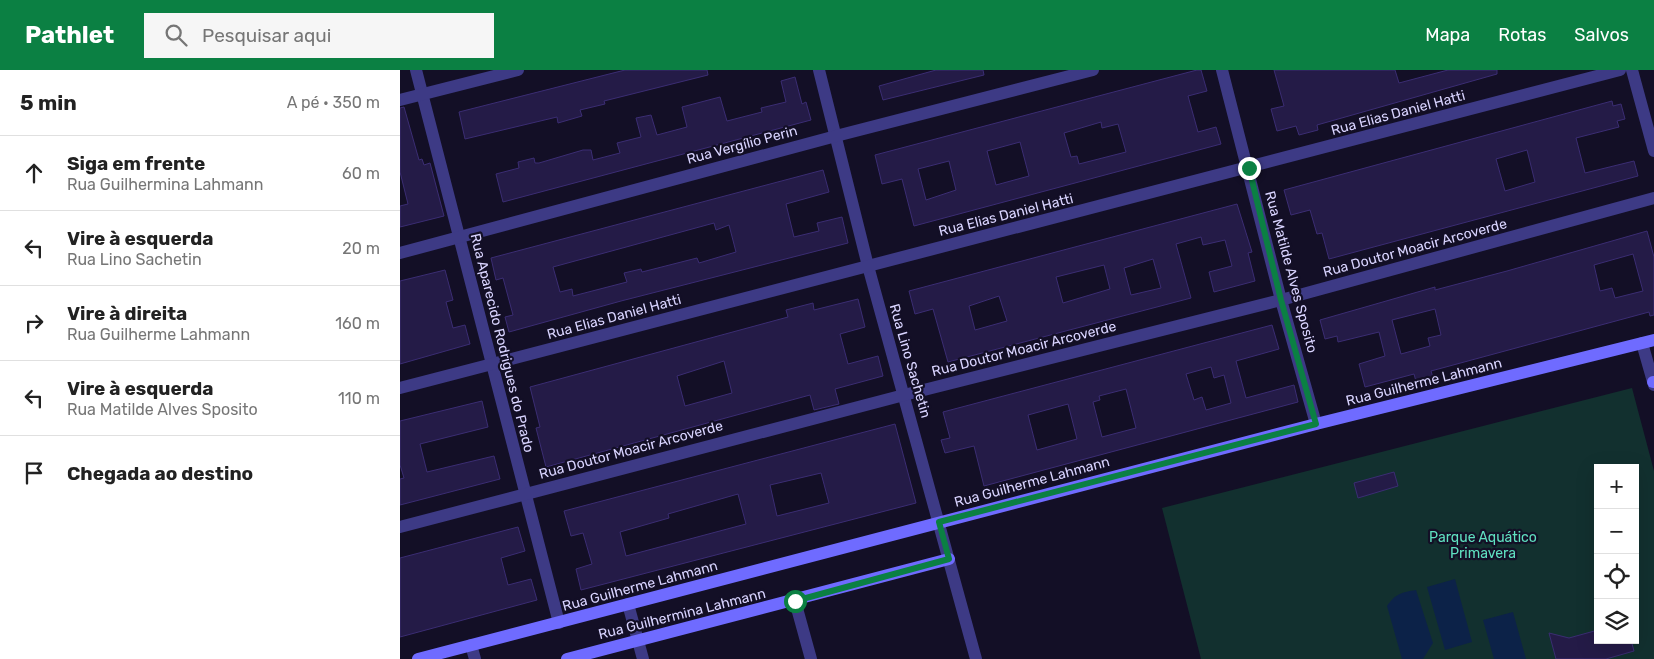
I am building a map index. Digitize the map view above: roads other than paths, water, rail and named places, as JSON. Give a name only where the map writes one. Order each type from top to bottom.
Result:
[{"type":"street","name":"Rua Aparecido Rodrigues do Prado","points":[[416,70],[559,623]]},
{"type":"street","points":[[400,100],[518,70]]},
{"type":"street","name":"Rua Lino Sachetin","points":[[819,70],[868,266],[976,659]]},
{"type":"street","name":"Rua Vergílio Perin","points":[[400,253],[836,136],[1092,70]]},
{"type":"street","name":"Rua Matilde Alves Sposito","points":[[1222,70],[1249,168],[1281,300],[1316,424]]},
{"type":"street","name":"Rua Elias Daniel Hatti","points":[[400,388],[1620,70]]},
{"type":"street","points":[[1632,70],[1654,151]]},
{"type":"street","name":"Rua Doutor Moacir Arcoverde","points":[[400,527],[904,395],[1281,300],[1654,198]]},
{"type":"street","points":[[1648,341],[1654,383]]},
{"type":"street","name":"Rua Guilherme Lahmann","points":[[418,659],[1316,424],[1648,341]]},
{"type":"street","name":"Rua Guilhermina Lahmann","points":[[567,659],[795,601],[949,559]]},
{"type":"street","points":[[795,601],[811,659]]},
{"type":"street","points":[[628,604],[643,659]]},
{"type":"street","points":[[471,645],[475,659]]},
{"type":"water","points":[[1455,579],[1472,642],[1445,650],[1427,587]]},
{"type":"water","points":[[1416,590],[1433,643],[1423,659],[1402,659],[1387,606],[1399,594]]},
{"type":"water","points":[[1513,612],[1526,659],[1494,659],[1483,620]]},
{"type":"park label","name":"Parque Aquático Primavera","points":[[1483,546]]}]
